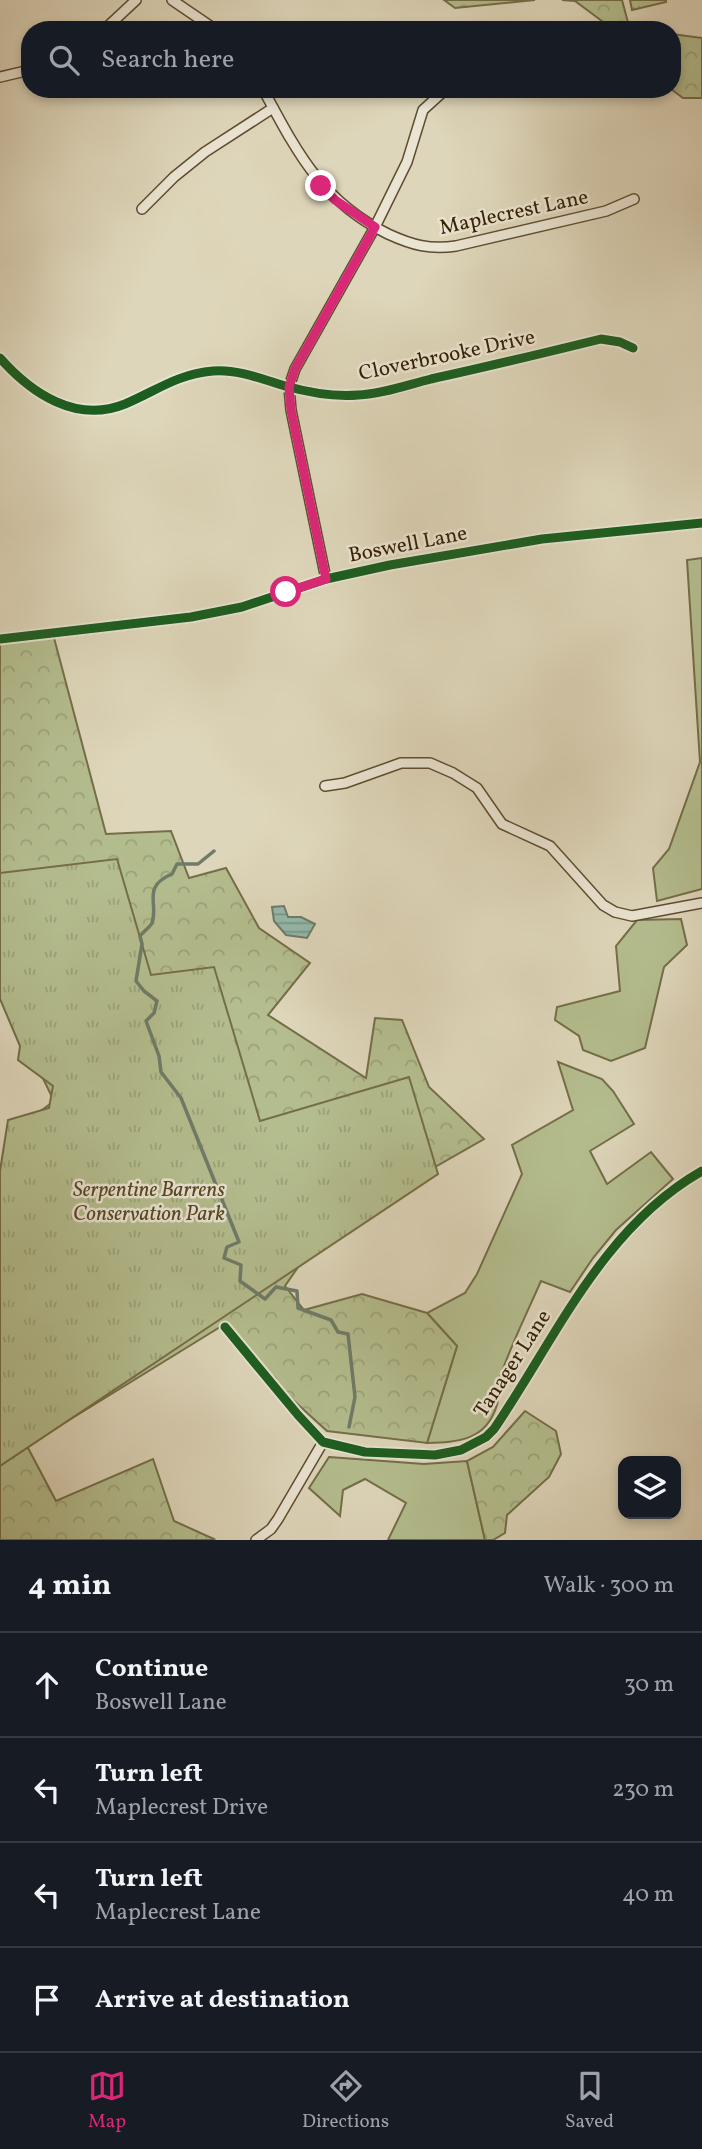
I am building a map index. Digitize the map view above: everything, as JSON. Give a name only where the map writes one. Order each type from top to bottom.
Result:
[{"type":"street","points":[[114,21],[136,0]]},
{"type":"street","points":[[172,0],[203,21]]},
{"type":"street","points":[[0,77],[21,72]]},
{"type":"street","name":"Maplecrest Lane","points":[[268,98],[304,163],[335,200],[375,227],[422,248],[436,249],[606,211],[634,199]]},
{"type":"street","points":[[326,579],[291,410],[289,387],[295,369],[375,227],[407,162],[424,110],[437,98]]},
{"type":"street","points":[[142,209],[174,177],[205,152],[273,108]]},
{"type":"street","name":"Cloverbrooke Drive","points":[[0,358],[33,389],[67,407],[104,410],[123,405],[172,380],[216,371],[238,372],[289,387],[359,396],[601,340],[620,342],[633,348]]},
{"type":"street","name":"Boswell Lane","points":[[0,639],[191,617],[242,607],[326,579],[390,565],[542,539],[702,523]]},
{"type":"street","points":[[325,786],[345,783],[401,763],[430,763],[477,788],[502,824],[550,846],[603,905],[615,912],[632,916],[702,903]]},
{"type":"street","name":"Tanager Lane","points":[[323,1442],[365,1452],[435,1455],[461,1450],[486,1437],[511,1404],[574,1301],[617,1242],[640,1217],[702,1171]]},
{"type":"street","points":[[225,1327],[323,1442],[278,1519],[271,1529],[256,1540]]},
{"type":"green space","points":[[444,0],[535,0],[455,8]]},
{"type":"green space","points":[[562,0],[622,0],[628,21],[602,21],[575,1]]},
{"type":"green space","points":[[630,0],[666,0],[666,2],[632,10]]},
{"type":"green space","points":[[681,35],[702,38],[702,98],[683,98]]},
{"type":"green space","points":[[702,558],[702,889],[657,901],[653,868],[669,849],[700,762],[687,560]]},
{"type":"green space","name":"Serpentine Barrens Conservation Park","points":[[53,634],[106,834],[171,831],[189,878],[226,868],[259,928],[310,963],[268,1015],[366,1078],[375,1018],[402,1020],[429,1087],[484,1139],[323,1231],[285,1286],[304,1310],[362,1294],[427,1313],[457,1346],[427,1443],[327,1431],[293,1400],[225,1324],[27,1446],[56,1501],[153,1459],[174,1521],[214,1539],[212,1540],[0,1540],[0,1187],[15,1130],[54,1101],[17,1025],[0,981],[0,639]]},
{"type":"green space","name":"Serpentine Barrens Conservation Park","points":[[117,859],[151,975],[214,967],[260,1121],[409,1077],[438,1174],[0,1466],[0,1171],[8,1120],[49,1108],[53,1086],[18,1060],[20,1046],[0,999],[0,873]]},
{"type":"green space","points":[[681,919],[687,945],[664,967],[645,1048],[611,1061],[583,1050],[579,1036],[555,1020],[557,1007],[620,991],[616,946],[637,920]]},
{"type":"green space","points":[[558,1062],[602,1079],[634,1124],[590,1151],[607,1184],[651,1152],[673,1179],[616,1230],[570,1292],[541,1281],[504,1365],[499,1380],[497,1405],[486,1426],[478,1433],[460,1440],[427,1443],[457,1346],[427,1313],[465,1293],[477,1274],[522,1174],[512,1145],[573,1110]]},
{"type":"green space","points":[[525,1411],[556,1431],[561,1454],[549,1477],[507,1515],[505,1533],[493,1540],[485,1540],[467,1461],[493,1447]]},
{"type":"green space","points":[[329,1457],[424,1464],[467,1461],[485,1540],[388,1540],[406,1503],[365,1479],[343,1490],[340,1516],[309,1488]]},
{"type":"water","points":[[284,906],[288,917],[301,917],[315,924],[307,938],[286,935],[274,921],[272,907]]},
{"type":"waterway","points":[[214,851],[198,864],[177,864],[172,874],[157,884],[153,896],[152,923],[140,936],[142,944],[136,981],[157,1001],[154,1013],[146,1021],[159,1056],[161,1072],[181,1098],[239,1242],[227,1247],[224,1258],[241,1265],[240,1281],[265,1299],[276,1287],[297,1291],[298,1308],[331,1320],[338,1332],[348,1334],[355,1397],[349,1427]]},
{"type":"cycle path","points":[[0,358],[40,393],[56,402],[89,410],[125,404],[178,379],[213,371],[240,373],[312,392],[358,395],[385,391],[601,339],[620,342],[633,348]]},
{"type":"cycle path","points":[[0,639],[191,617],[242,607],[326,579],[390,565],[542,539],[702,523]]},
{"type":"cycle path","points":[[225,1327],[323,1442],[365,1452],[435,1455],[461,1450],[486,1437],[494,1429],[561,1322],[609,1254],[636,1223],[667,1195],[702,1171]]},
{"type":"route","points":[[286,592],[326,579],[291,410],[289,387],[295,369],[375,227],[335,200],[321,186]]}]
